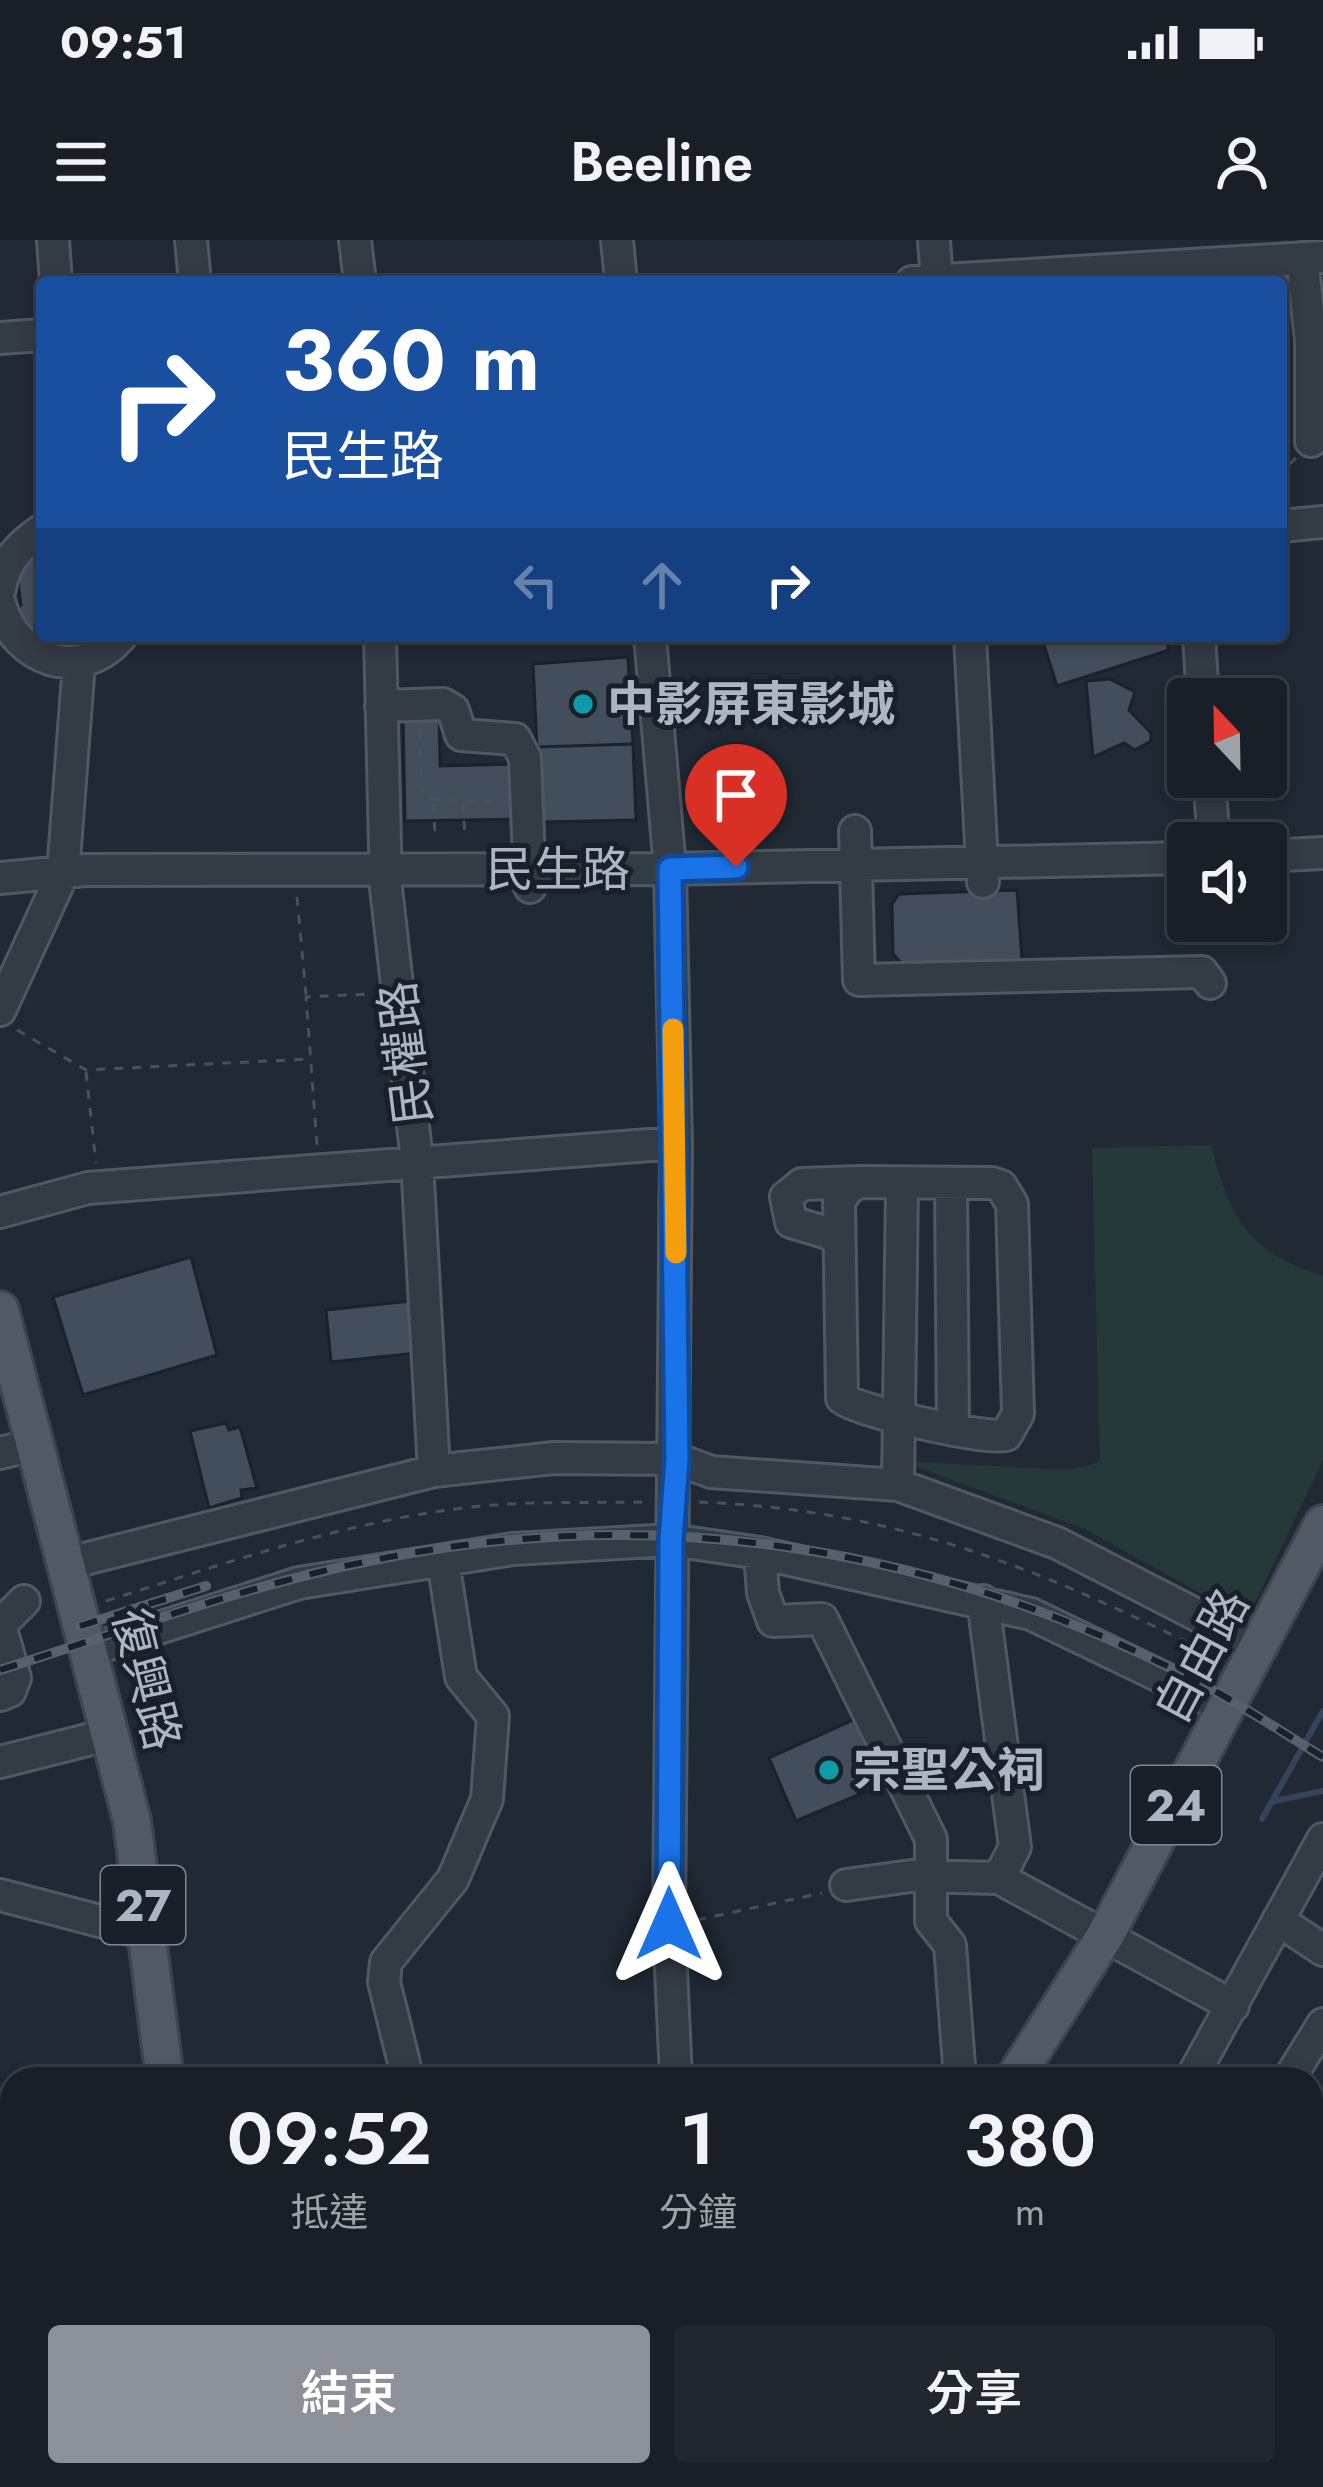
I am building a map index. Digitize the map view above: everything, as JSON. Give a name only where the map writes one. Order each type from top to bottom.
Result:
[{"type":"main road","name":"復興路","points":[[0,1310],[72,1576],[136,1841],[163,2067]]},
{"type":"main road","name":"自由路","points":[[1022,2067],[1105,1936],[1323,1524]]},
{"type":"street","points":[[53,240],[56,276]]},
{"type":"street","points":[[190,240],[194,276]]},
{"type":"street","points":[[355,240],[359,276]]},
{"type":"street","points":[[617,240],[620,276]]},
{"type":"street","points":[[934,240],[937,276]]},
{"type":"street","points":[[1000,276],[1163,263],[1313,258],[1311,441]]},
{"type":"street","points":[[0,338],[36,335]]},
{"type":"street","points":[[1287,525],[1323,522]]},
{"type":"street","points":[[0,588],[3,570],[18,546],[36,534]]},
{"type":"street","points":[[0,604],[6,626],[24,649],[50,662],[80,663],[116,642]]},
{"type":"street","name":"民權路","points":[[380,642],[386,871],[418,1161],[434,1471]]},
{"type":"street","points":[[651,642],[670,869],[676,1143],[677,1459],[671,1540],[669,1924],[675,2067]]},
{"type":"street","points":[[970,642],[982,872]]},
{"type":"street","points":[[1199,642],[1202,678]]},
{"type":"street","points":[[3,1017],[64,873],[80,663]]},
{"type":"street","points":[[381,706],[443,704],[453,710],[461,735],[515,739],[525,758],[530,877]]},
{"type":"street","points":[[855,831],[859,980],[1202,972],[1210,983]]},
{"type":"street","points":[[1287,855],[1323,854]]},
{"type":"street","name":"民生路","points":[[0,878],[296,871],[530,877],[859,864],[982,872],[1167,859]]},
{"type":"street","points":[[0,1212],[98,1187],[676,1143]]},
{"type":"street","points":[[839,1243],[831,1234],[791,1222],[786,1197],[802,1184],[862,1182],[992,1183],[1001,1186],[1012,1204],[1015,1427],[995,1439],[901,1415],[856,1409],[842,1398],[839,1201],[850,1186],[862,1182]]},
{"type":"street","points":[[951,1184],[953,1430]]},
{"type":"street","points":[[898,1485],[902,1185]]},
{"type":"street","points":[[0,1453],[37,1444]]},
{"type":"street","points":[[0,1696],[10,1691],[15,1678],[0,1625],[12,1604],[72,1576],[434,1471],[554,1458],[677,1459],[711,1472],[898,1485],[1057,1543],[1261,1648]]},
{"type":"street","points":[[90,1650],[298,1583],[513,1549],[671,1540],[760,1553],[1031,1614],[1228,1709]]},
{"type":"street","points":[[760,1553],[763,1593],[773,1622],[822,1619],[931,1839],[931,1921],[950,1945],[959,2067]]},
{"type":"street","points":[[405,2067],[384,1982],[386,1962],[453,1879],[488,1799],[493,1716],[461,1676],[443,1562]]},
{"type":"street","points":[[983,1601],[1015,1847],[999,1878]]},
{"type":"street","points":[[0,1762],[111,1734]]},
{"type":"street","points":[[1198,2067],[1323,1839]]},
{"type":"street","points":[[846,1885],[932,1876],[999,1878],[1233,2006]]},
{"type":"street","points":[[0,1895],[146,1934]]},
{"type":"street","points":[[1278,1920],[1323,1950]]},
{"type":"street","points":[[1297,2067],[1321,2031]]},
{"type":"path","points":[[1287,468],[1311,441]]},
{"type":"path","points":[[419,722],[422,794],[434,802],[498,800],[507,813]]},
{"type":"path","points":[[463,801],[466,839]]},
{"type":"path","points":[[434,802],[435,840]]},
{"type":"path","points":[[296,871],[319,1171]]},
{"type":"path","points":[[306,997],[398,993]]},
{"type":"path","points":[[3,1017],[86,1070],[309,1059]]},
{"type":"path","points":[[86,1070],[98,1187]]},
{"type":"path","points":[[669,1924],[758,1911],[846,1885]]},
{"type":"shaded area","points":[[1211,1145],[1226,1193],[1246,1229],[1276,1256],[1323,1276],[1323,1460],[1247,1619],[1085,1529],[901,1461],[1069,1470],[1100,1462],[1092,1148]]},
{"type":"building","points":[[36,550],[36,637],[10,613],[21,605],[17,574]]},
{"type":"building","points":[[42,642],[102,642],[60,659]]},
{"type":"building","points":[[1043,642],[1167,642],[1169,650],[1057,686]]},
{"type":"building","name":"中影屏東影城","points":[[628,657],[633,744],[537,747],[533,664]]},
{"type":"building","points":[[1110,679],[1135,692],[1129,710],[1151,733],[1151,741],[1135,750],[1124,743],[1093,757],[1086,681]]},
{"type":"building","points":[[439,714],[440,766],[520,764],[521,819],[405,821],[403,715]]},
{"type":"building","points":[[633,744],[636,820],[541,822],[537,747]]},
{"type":"building","points":[[1017,890],[1022,960],[904,966],[893,954],[892,904],[899,894]]},
{"type":"building","points":[[191,1257],[217,1355],[83,1395],[53,1297]]},
{"type":"building","points":[[411,1301],[417,1353],[331,1362],[326,1310]]},
{"type":"building","points":[[226,1423],[229,1430],[240,1427],[257,1488],[241,1490],[242,1498],[209,1508],[190,1431]]},
{"type":"building","name":"宗聖公祠","points":[[860,1717],[889,1782],[796,1821],[769,1758]]},
{"type":"waterway","points":[[1262,1819],[1323,1711]]},
{"type":"waterway","points":[[1274,1801],[1323,1791]]},
{"type":"railway","points":[[0,1670],[232,1596],[374,1560],[479,1543],[583,1536],[686,1537],[788,1547],[889,1566],[988,1594],[1087,1630],[1183,1674],[1323,1757]]},
{"type":"railway","points":[[80,1626],[206,1586]]},
{"type":"slow traffic","points":[[673,1029],[676,1253]]},
{"type":"place","name":"中影屏東影城","points":[[583,704]]},
{"type":"place","name":"宗聖公祠","points":[[829,1770]]},
{"type":"route","points":[[669,1924],[671,1540],[677,1459],[670,869],[736,867]]}]
